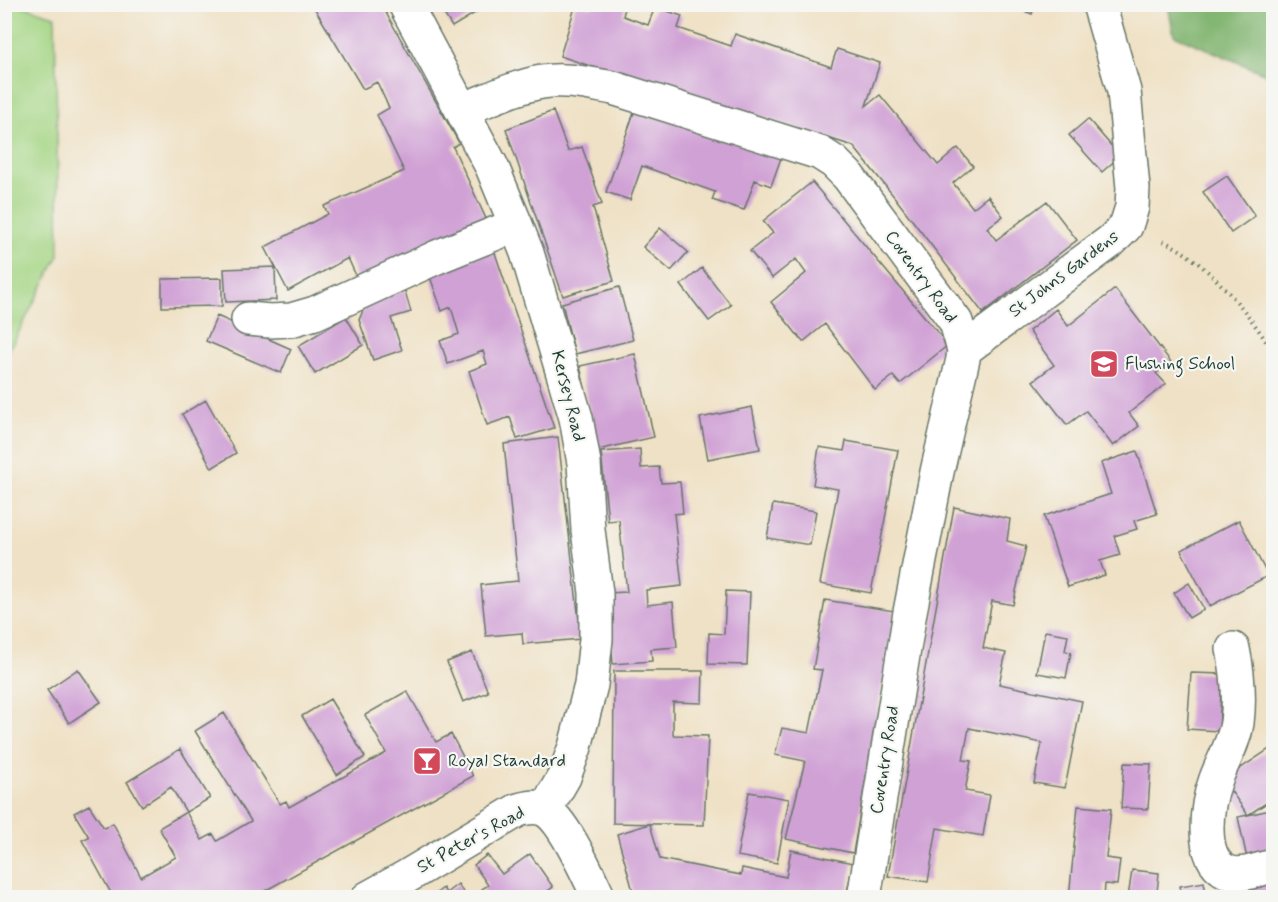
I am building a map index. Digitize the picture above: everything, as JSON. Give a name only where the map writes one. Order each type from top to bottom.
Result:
[{"type":"street","name":"Kersey Road","points":[[405,4],[492,168],[527,253],[576,418],[584,463],[588,530],[596,593],[596,639],[591,685],[584,716],[564,777],[545,810]]},
{"type":"street","name":"St Johns Gardens","points":[[964,350],[1112,241],[1126,226],[1132,207],[1133,188],[1124,91],[1099,4]]},
{"type":"street","name":"Coventry Road","points":[[462,110],[518,88],[543,82],[588,83],[613,88],[820,153],[849,176],[956,322],[964,350],[912,600],[864,897]]},
{"type":"street","points":[[248,319],[291,320],[315,313],[437,257],[516,225]]},
{"type":"street","points":[[1233,649],[1238,674],[1237,722],[1233,742],[1216,778],[1210,799],[1207,835],[1210,852],[1219,866],[1229,873],[1241,873],[1274,866]]},
{"type":"street","name":"St Peter's Road","points":[[368,897],[518,810],[536,807],[545,810]]},
{"type":"street","points":[[545,810],[563,829],[599,897]]},
{"type":"path","points":[[1172,245],[1194,260],[1240,304],[1264,336],[1274,355]]},
{"type":"green space","points":[[16,4],[55,16],[59,255],[5,358],[4,5]]},
{"type":"green space","points":[[1168,5],[1273,5],[1273,77],[1174,35]]},
{"type":"building","points":[[312,4],[381,4],[459,143],[453,147],[487,221],[358,280],[348,258],[288,291],[265,247],[328,214],[324,206],[404,171],[377,115],[389,108],[377,82],[363,89]]},
{"type":"building","points":[[438,4],[490,4],[452,27]]},
{"type":"building","points":[[576,4],[592,7],[593,4],[626,4],[623,16],[648,25],[655,7],[682,16],[678,28],[731,46],[735,34],[831,67],[837,49],[880,63],[866,106],[880,95],[938,165],[958,148],[973,166],[953,183],[973,208],[988,196],[1003,216],[987,228],[996,240],[1047,201],[1077,240],[983,313],[853,146],[712,101],[711,106],[560,56]]},
{"type":"building","points":[[1009,5],[1035,5],[1032,14]]},
{"type":"building","points":[[636,107],[781,158],[771,186],[755,180],[744,210],[712,200],[715,192],[642,166],[630,200],[606,192]]},
{"type":"building","points":[[553,111],[568,151],[582,147],[602,204],[593,207],[614,281],[563,296],[506,129]]},
{"type":"building","points":[[1088,119],[1120,156],[1102,172],[1069,135]]},
{"type":"building","points":[[1227,176],[1255,216],[1231,233],[1203,192]]},
{"type":"building","points":[[812,182],[948,345],[900,384],[893,376],[875,390],[825,324],[803,342],[771,302],[806,273],[796,259],[772,278],[750,251],[773,233],[763,221]]},
{"type":"building","points":[[660,228],[688,252],[671,271],[643,247]]},
{"type":"building","points":[[494,250],[554,428],[517,439],[510,417],[487,425],[469,371],[487,364],[483,351],[448,364],[440,341],[459,334],[451,307],[442,311],[429,274]]},
{"type":"building","points":[[275,267],[276,300],[226,302],[224,269]]},
{"type":"building","points":[[702,268],[731,305],[709,321],[681,285]]},
{"type":"building","points":[[222,278],[222,306],[162,307],[162,279]]},
{"type":"building","points":[[619,287],[633,340],[575,354],[562,303]]},
{"type":"building","points":[[404,288],[411,312],[391,318],[402,350],[373,360],[359,320],[367,301]]},
{"type":"building","points":[[1115,289],[1171,362],[1156,373],[1166,384],[1129,413],[1139,426],[1113,446],[1086,411],[1067,425],[1033,381],[1054,365],[1029,331],[1056,309],[1068,326]]},
{"type":"building","points":[[217,316],[291,349],[281,373],[206,341]]},
{"type":"building","points":[[346,317],[363,345],[315,374],[298,346]]},
{"type":"building","points":[[635,354],[654,437],[598,450],[580,366]]},
{"type":"building","points":[[206,400],[236,453],[212,468],[182,414]]},
{"type":"building","points":[[752,407],[760,449],[708,459],[700,418]]},
{"type":"building","points":[[558,437],[581,639],[523,644],[522,633],[486,636],[481,585],[518,581],[504,444]]},
{"type":"building","points":[[846,441],[898,450],[871,593],[820,584],[838,489],[813,485],[819,447],[844,451]]},
{"type":"building","points":[[640,449],[641,468],[659,467],[661,483],[680,482],[683,513],[674,514],[682,586],[646,590],[647,605],[673,602],[677,647],[651,649],[652,661],[613,664],[607,593],[627,592],[619,520],[608,521],[601,452]]},
{"type":"building","points":[[1137,451],[1157,514],[1134,521],[1137,529],[1114,536],[1120,555],[1100,561],[1105,575],[1068,587],[1044,516],[1111,494],[1101,463]]},
{"type":"building","points":[[773,504],[816,511],[810,545],[767,538]]},
{"type":"building","points":[[954,507],[1010,519],[1007,541],[1026,546],[1013,605],[992,601],[983,648],[1006,653],[999,684],[1082,701],[1065,788],[1034,783],[1042,743],[969,728],[963,760],[971,761],[965,791],[990,795],[983,836],[937,828],[928,882],[888,876]]},
{"type":"building","points":[[1239,520],[1268,576],[1210,606],[1181,550]]},
{"type":"building","points":[[1189,583],[1204,609],[1189,618],[1174,593]]},
{"type":"building","points":[[726,591],[750,592],[747,665],[708,664],[709,633],[724,634]]},
{"type":"building","points":[[825,600],[895,611],[853,853],[786,839],[805,761],[775,755],[782,728],[809,733],[822,670],[813,669]]},
{"type":"building","points":[[1045,631],[1068,635],[1065,651],[1071,652],[1066,678],[1037,673]]},
{"type":"building","points":[[472,652],[488,692],[463,702],[447,662]]},
{"type":"building","points":[[78,669],[101,702],[69,723],[47,690]]},
{"type":"building","points":[[614,671],[703,671],[702,703],[673,702],[673,735],[708,736],[704,825],[613,823]]},
{"type":"building","points":[[1191,673],[1222,674],[1219,731],[1187,729]]},
{"type":"building","points":[[407,691],[436,742],[451,734],[473,776],[252,898],[107,898],[112,895],[82,840],[89,837],[74,813],[89,805],[104,828],[113,823],[141,877],[176,857],[159,828],[186,812],[202,840],[213,834],[217,841],[251,821],[195,731],[224,713],[280,804],[286,801],[289,807],[386,753],[365,715]]},
{"type":"building","points":[[330,699],[365,757],[337,775],[302,716]]},
{"type":"building","points":[[1274,746],[1274,798],[1248,815],[1223,780]]},
{"type":"building","points":[[180,749],[210,798],[186,812],[171,787],[142,806],[127,782]]},
{"type":"building","points":[[1124,763],[1151,764],[1148,809],[1121,808]]},
{"type":"building","points":[[749,792],[789,799],[777,863],[737,856]]},
{"type":"building","points":[[1078,806],[1111,809],[1106,858],[1120,860],[1117,885],[1105,884],[1104,898],[1069,898]]},
{"type":"building","points":[[1274,809],[1274,857],[1248,863],[1238,817]]},
{"type":"building","points":[[650,824],[660,859],[741,875],[742,868],[786,877],[791,850],[853,863],[846,898],[635,898],[617,834]]},
{"type":"building","points":[[530,854],[553,887],[539,898],[488,898],[482,889],[488,885],[474,865],[487,855],[502,874]]},
{"type":"building","points":[[1132,870],[1159,873],[1157,892],[1171,894],[1170,898],[1128,898]]},
{"type":"building","points":[[1274,875],[1274,898],[1249,898],[1246,881]]},
{"type":"building","points":[[1204,882],[1207,898],[1182,898],[1180,886]]},
{"type":"building","points":[[458,884],[467,898],[430,898],[443,888],[446,893]]},
{"type":"place","name":"Flushing School","points":[[1104,364]]},
{"type":"place","name":"Royal Standard","points":[[427,761]]}]
